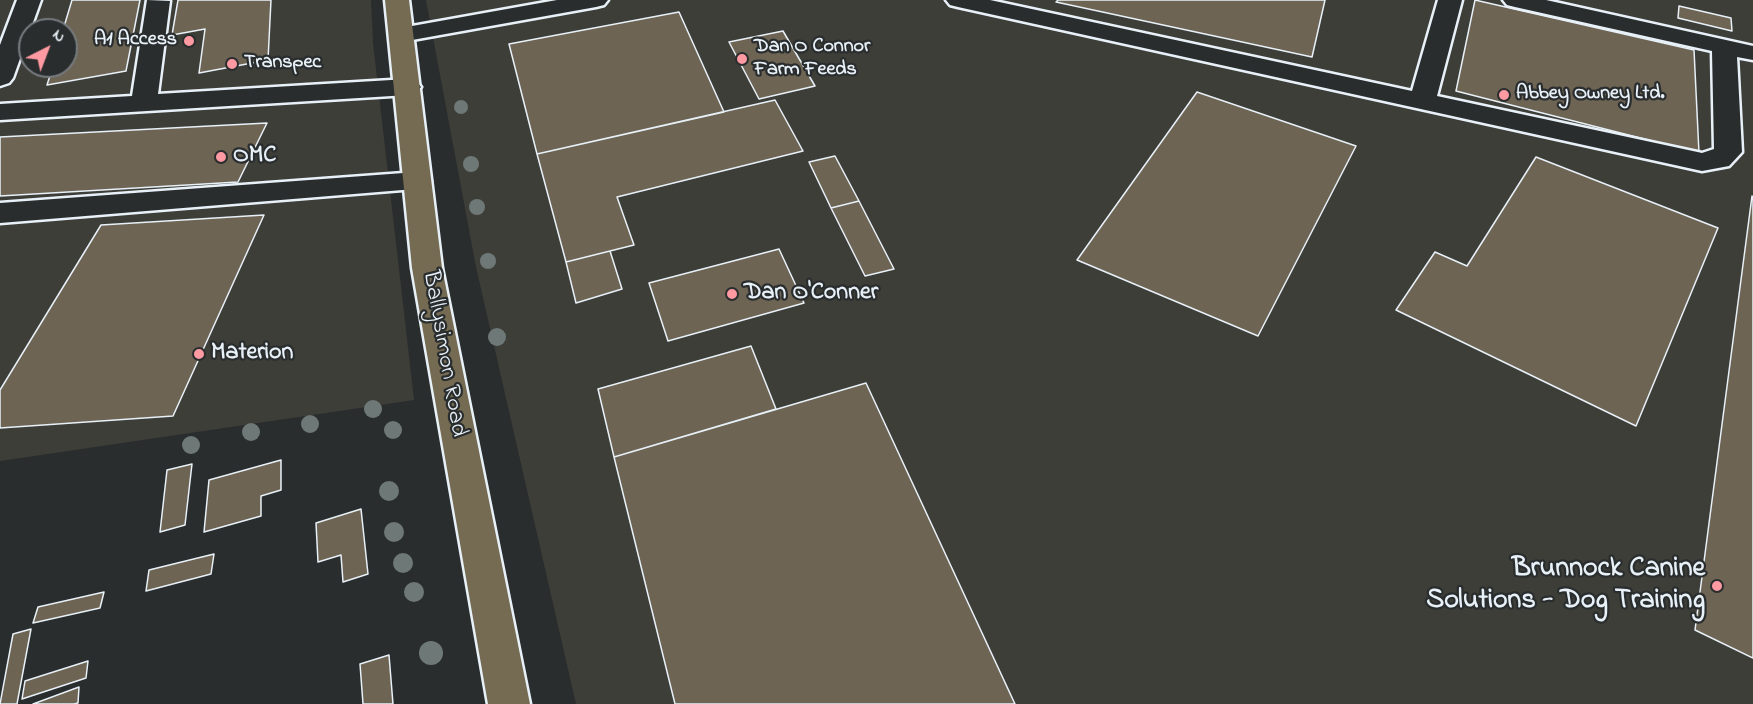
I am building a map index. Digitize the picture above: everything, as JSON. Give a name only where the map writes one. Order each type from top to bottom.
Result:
[{"type":"main road","name":"Ballysimon Road","points":[[397,0],[431,291],[509,704]]},
{"type":"lane","points":[[0,78],[29,0]]},
{"type":"lane","points":[[401,36],[552,4],[596,0]]},
{"type":"lane","points":[[958,0],[1423,99],[1702,162],[1719,160],[1728,152],[1724,46]]},
{"type":"lane","points":[[1423,99],[1450,0]]},
{"type":"lane","points":[[1515,0],[1753,52]]},
{"type":"lane","points":[[144,102],[158,1]]},
{"type":"lane","points":[[0,112],[408,87]]},
{"type":"lane","points":[[0,213],[417,181]]},
{"type":"shaded area","points":[[0,0],[371,0],[373,43],[414,400],[0,461]]},
{"type":"shaded area","points":[[426,0],[1753,0],[1753,704],[576,704],[476,267]]},
{"type":"building","points":[[72,0],[140,0],[126,71],[47,85],[49,78],[78,78],[78,18],[67,18]]},
{"type":"building","points":[[178,0],[271,0],[268,60],[199,73],[205,29],[172,35]]},
{"type":"building","points":[[1058,0],[1325,0],[1312,57],[1056,2]]},
{"type":"building","points":[[1475,0],[1694,50],[1699,153],[1456,91]]},
{"type":"building","points":[[1679,6],[1731,18],[1732,31],[1678,18]]},
{"type":"building","points":[[679,12],[724,112],[537,154],[509,44]]},
{"type":"building","points":[[783,31],[815,86],[759,99],[729,42]]},
{"type":"building","points":[[1197,92],[1356,146],[1258,336],[1077,260]]},
{"type":"building","points":[[775,100],[803,151],[617,197],[634,245],[566,262],[537,154]]},
{"type":"building","points":[[267,123],[238,182],[0,196],[0,137]]},
{"type":"building","points":[[835,156],[859,201],[831,208],[809,162]]},
{"type":"building","points":[[1536,157],[1718,228],[1636,426],[1396,310],[1435,252],[1467,266]]},
{"type":"building","points":[[1753,197],[1753,658],[1695,630]]},
{"type":"building","points":[[859,201],[894,269],[865,276],[831,208]]},
{"type":"building","points":[[264,215],[173,416],[0,428],[0,390],[101,225]]},
{"type":"building","points":[[779,249],[804,303],[668,341],[649,283]]},
{"type":"building","points":[[610,251],[622,289],[576,303],[566,262]]},
{"type":"building","points":[[751,346],[776,409],[614,457],[598,389]]},
{"type":"building","points":[[866,383],[1015,704],[675,704],[614,457]]},
{"type":"building","points":[[281,460],[281,490],[261,496],[261,516],[204,532],[209,480]]},
{"type":"building","points":[[192,464],[185,525],[160,532],[167,470]]},
{"type":"building","points":[[361,509],[368,574],[343,582],[341,555],[318,562],[316,523]]},
{"type":"building","points":[[214,554],[211,574],[146,591],[149,570]]},
{"type":"building","points":[[104,592],[100,608],[33,623],[38,607]]},
{"type":"building","points":[[31,629],[17,704],[0,704],[13,634]]},
{"type":"building","points":[[389,655],[393,704],[363,704],[360,664]]},
{"type":"building","points":[[88,661],[86,678],[22,699],[25,681]]},
{"type":"building","points":[[79,687],[78,703],[33,704]]},
{"type":"place","name":"A1 Access","points":[[189,41]]},
{"type":"place","name":"Dan O Connor Farm Feeds","points":[[742,59]]},
{"type":"place","name":"Transpec","points":[[232,64]]},
{"type":"place","name":"Abbey Owney Ltd.","points":[[1504,95]]},
{"type":"place","name":"OMC","points":[[221,157]]},
{"type":"place","name":"Dan O'Conner","points":[[732,294]]},
{"type":"place","name":"Materion","points":[[199,354]]},
{"type":"place","name":"Brunnock Canine Solutions - Dog Training","points":[[1717,586]]}]
